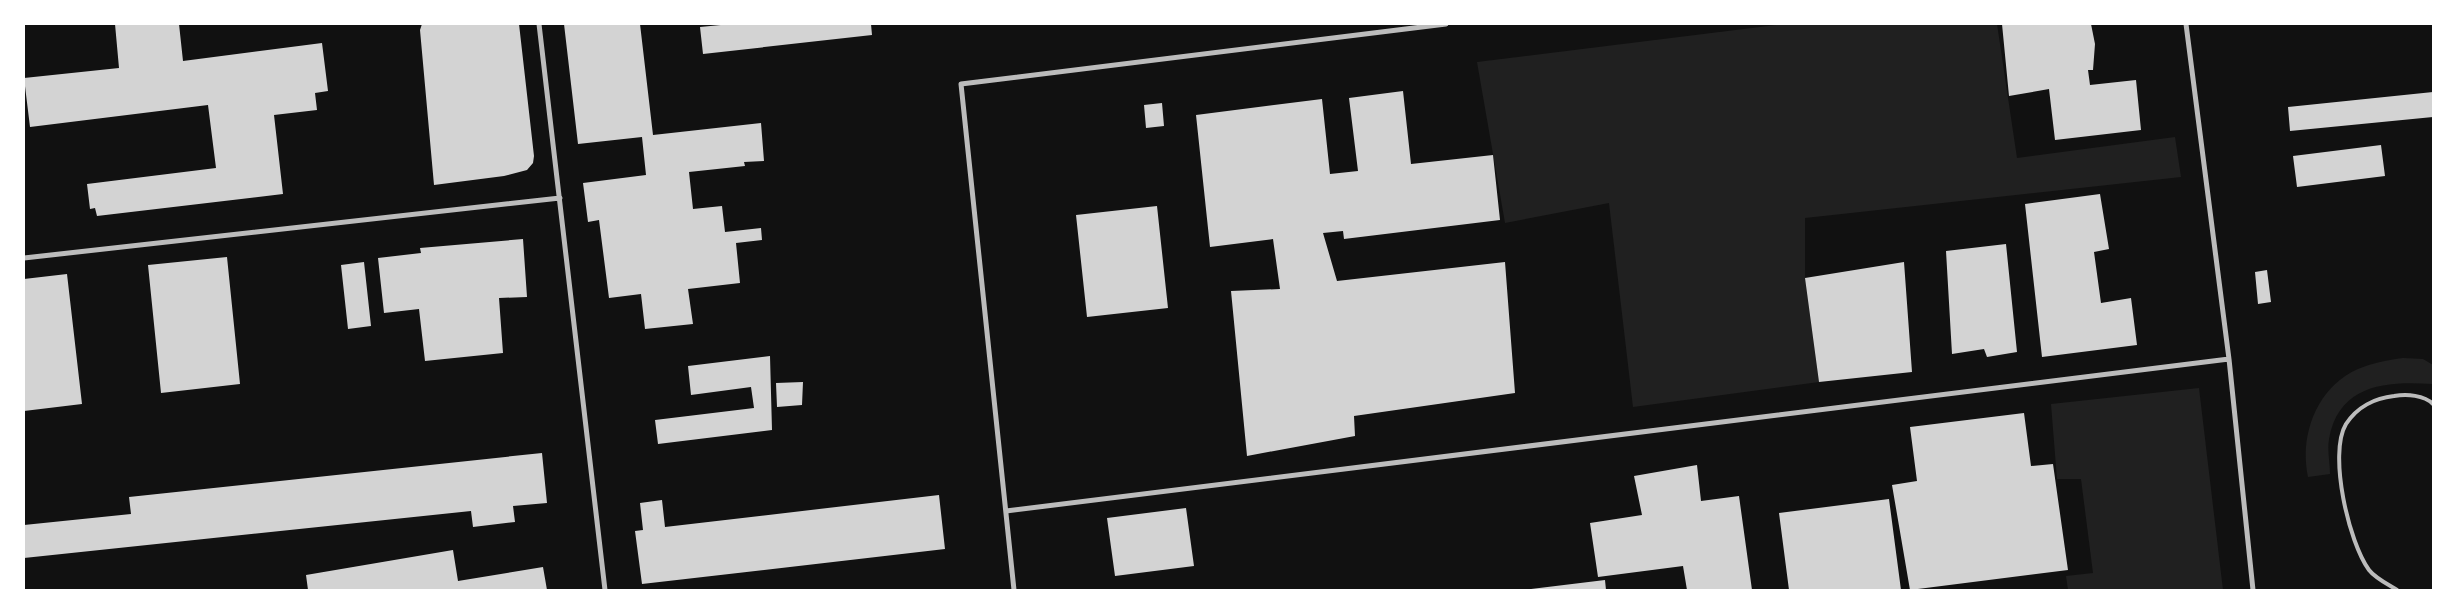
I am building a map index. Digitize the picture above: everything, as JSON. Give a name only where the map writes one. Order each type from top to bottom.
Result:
[{"type":"street","points":[[539,24],[605,590]]},
{"type":"street","points":[[1014,590],[961,84],[1446,24]]},
{"type":"street","points":[[2186,24],[2229,359],[2253,590]]},
{"type":"street","points":[[24,258],[560,198]]},
{"type":"street","points":[[1006,511],[2229,359]]},
{"type":"lane","points":[[2397,590],[2370,571],[2353,536],[2340,482],[2340,451],[2346,424],[2361,408],[2379,397],[2403,394],[2428,399],[2433,404]]},
{"type":"shaded area","points":[[1785,24],[1997,24],[2017,158],[2175,137],[2181,177],[1805,218],[1805,278],[1819,382],[1633,407],[1609,203],[1505,223],[1477,62]]},
{"type":"shaded area","points":[[2403,358],[2423,359],[2433,365],[2433,384],[2399,383],[2383,385],[2368,389],[2354,396],[2343,406],[2334,420],[2328,443],[2330,474],[2308,477],[2306,445],[2314,414],[2322,400],[2344,377],[2358,369],[2380,362]]},
{"type":"shaded area","points":[[2199,388],[2223,590],[2068,590],[2066,576],[2093,573],[2081,479],[2057,479],[2051,404]]},
{"type":"building","points":[[115,24],[179,24],[183,61],[322,43],[328,91],[315,93],[317,110],[274,115],[283,194],[97,216],[95,208],[90,209],[87,184],[216,168],[208,105],[30,127],[24,78],[119,68]]},
{"type":"building","points":[[422,24],[519,24],[534,156],[533,163],[527,170],[504,176],[434,185],[420,30]]},
{"type":"building","points":[[564,24],[640,24],[653,135],[761,123],[764,161],[744,162],[745,166],[689,172],[693,209],[722,206],[725,232],[761,228],[762,240],[736,243],[740,283],[688,289],[693,324],[645,329],[641,294],[609,298],[599,220],[588,222],[583,183],[646,175],[642,137],[578,144]]},
{"type":"building","points":[[731,24],[871,24],[872,35],[703,54],[700,27]]},
{"type":"building","points":[[2002,24],[2091,24],[2095,44],[2093,70],[2088,70],[2090,85],[2136,80],[2141,130],[2055,140],[2049,89],[2009,96]]},
{"type":"building","points":[[1403,91],[1411,164],[1493,155],[1500,220],[1344,239],[1343,231],[1323,233],[1337,281],[1505,262],[1515,393],[1354,416],[1355,436],[1247,456],[1231,291],[1280,289],[1273,239],[1210,247],[1196,115],[1322,99],[1330,174],[1358,171],[1349,98]]},
{"type":"building","points":[[2433,92],[2433,117],[2290,131],[2288,107]]},
{"type":"building","points":[[1162,103],[1164,126],[1146,128],[1144,105]]},
{"type":"building","points":[[2381,145],[2385,176],[2297,187],[2293,156]]},
{"type":"building","points":[[2100,194],[2109,249],[2094,252],[2101,303],[2131,298],[2137,345],[2042,357],[2025,204]]},
{"type":"building","points":[[1157,206],[1168,308],[1087,317],[1076,215]]},
{"type":"building","points":[[523,239],[527,297],[499,298],[503,353],[425,361],[419,309],[384,313],[378,258],[421,253],[420,248]]},
{"type":"building","points":[[2006,244],[2017,352],[1987,357],[1984,349],[1952,354],[1946,251]]},
{"type":"building","points":[[227,257],[240,384],[161,393],[148,265]]},
{"type":"building","points":[[364,262],[371,326],[348,329],[341,265]]},
{"type":"building","points":[[1904,262],[1912,372],[1819,382],[1805,278]]},
{"type":"building","points":[[2267,270],[2271,302],[2258,304],[2255,272]]},
{"type":"building","points":[[67,274],[82,404],[24,411],[24,279]]},
{"type":"building","points":[[770,356],[772,430],[658,444],[655,420],[754,408],[751,387],[691,395],[688,366]]},
{"type":"building","points":[[803,382],[802,405],[777,407],[776,383]]},
{"type":"building","points":[[2024,413],[2031,466],[2053,464],[2068,570],[1910,590],[1892,485],[1917,481],[1910,427]]},
{"type":"building","points":[[542,453],[547,503],[513,506],[515,522],[473,527],[471,511],[24,558],[24,525],[131,514],[129,497]]},
{"type":"building","points":[[1697,465],[1701,501],[1739,496],[1752,590],[1687,590],[1683,566],[1598,577],[1590,523],[1642,515],[1634,476]]},
{"type":"building","points":[[939,495],[945,549],[642,584],[635,531],[643,530],[640,503],[662,500],[665,527]]},
{"type":"building","points":[[1889,499],[1901,590],[1789,590],[1779,513]]},
{"type":"building","points":[[1186,508],[1194,566],[1115,576],[1107,518]]},
{"type":"building","points":[[453,550],[458,581],[543,567],[547,590],[308,590],[306,575]]},
{"type":"building","points":[[1605,580],[1606,590],[1531,590],[1531,589]]}]
